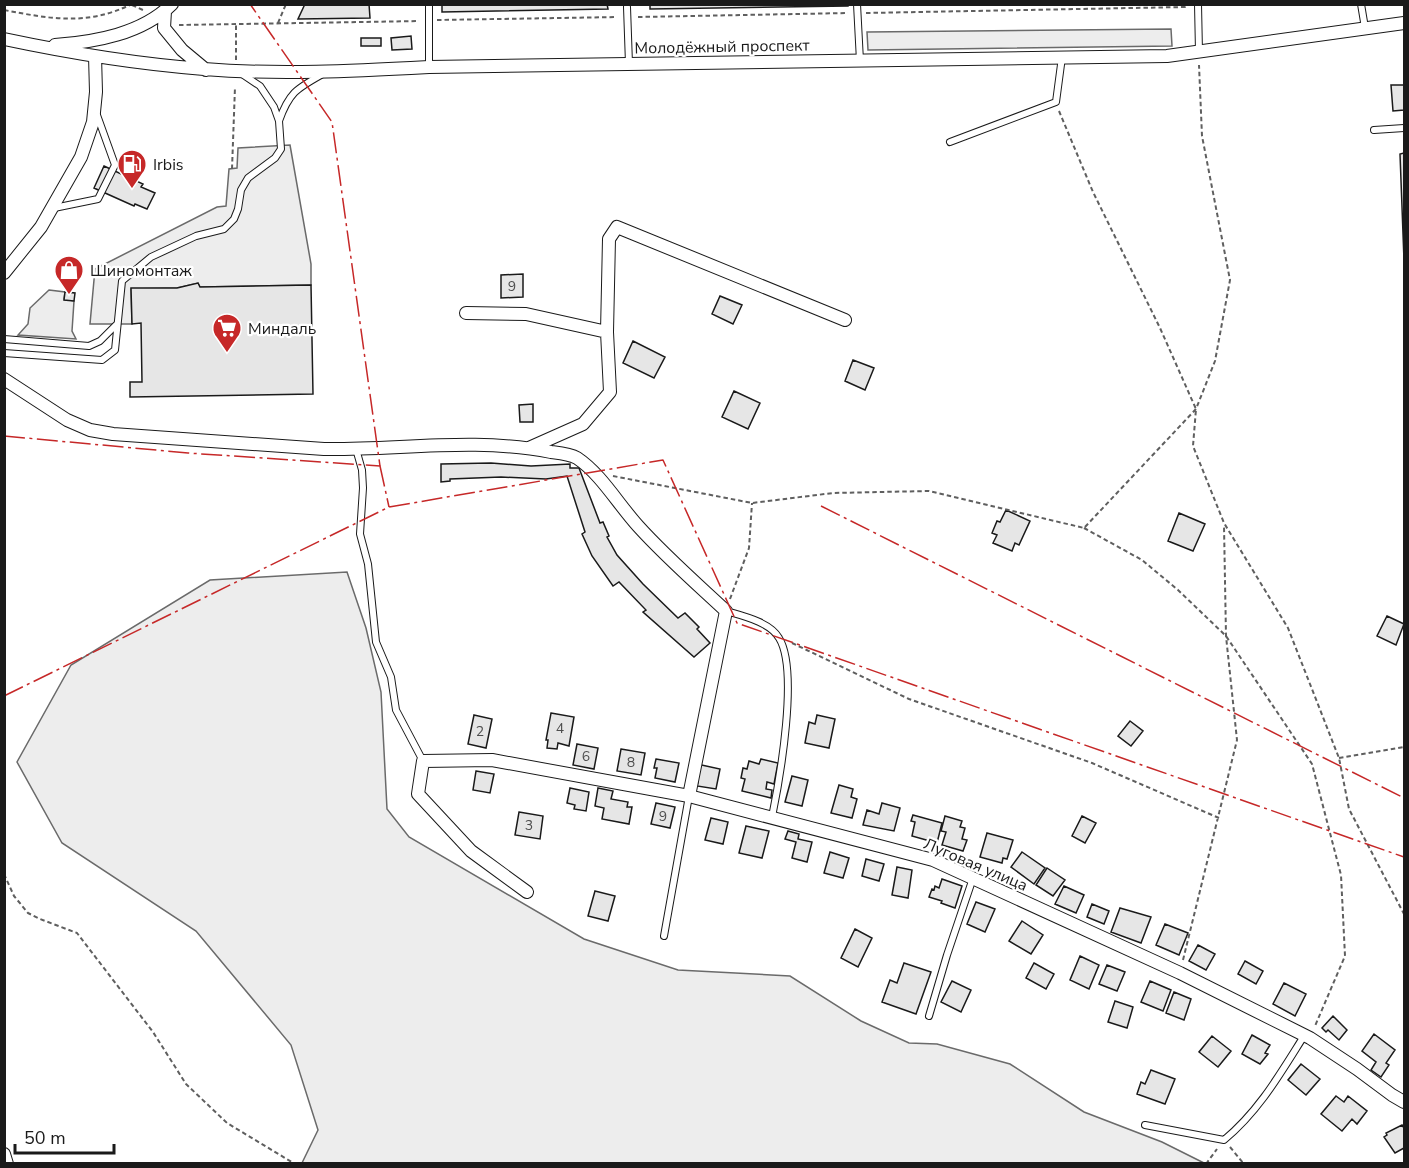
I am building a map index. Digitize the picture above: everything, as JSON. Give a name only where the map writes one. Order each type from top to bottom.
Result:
[{"type":"street","points":[[4,39],[39,46],[69,44],[129,30],[168,8]]},
{"type":"street","points":[[168,8],[164,28],[182,50],[206,70]]},
{"type":"street","name":"Молодёжный проспект","points":[[39,46],[95,56],[206,70],[236,66],[325,72],[429,67],[1167,56],[1404,22]]},
{"type":"street","points":[[4,273],[41,227],[81,156],[93,122],[95,56]]},
{"type":"street","points":[[529,448],[583,424],[610,392],[606,332],[609,239],[617,227],[845,320]]},
{"type":"street","points":[[466,313],[526,314],[606,332]]},
{"type":"street","points":[[4,379],[67,420],[90,430],[240,444],[356,449],[453,443],[529,448],[575,457],[593,472],[638,526],[672,561],[726,611],[689,796]]},
{"type":"street","name":"Луговая улица","points":[[423,761],[492,760],[689,796],[933,860],[1180,973],[1307,1036],[1404,1102]]},
{"type":"street","points":[[423,761],[418,794],[471,851],[527,892]]},
{"type":"street","points":[[4,1154],[7,1164]]},
{"type":"lane","points":[[429,4],[429,67]]},
{"type":"lane","points":[[857,4],[860,61]]},
{"type":"lane","points":[[1198,4],[1199,52]]},
{"type":"lane","points":[[1361,4],[1365,28]]},
{"type":"lane","points":[[627,7],[629,64]]},
{"type":"lane","points":[[951,142],[1056,102],[1062,57]]},
{"type":"lane","points":[[4,353],[102,360],[115,350],[122,281],[151,257],[196,236],[224,229],[234,219],[241,190],[248,178],[275,158],[281,149],[279,122],[274,106],[260,86],[236,66]]},
{"type":"lane","points":[[279,122],[285,105],[296,89],[325,72]]},
{"type":"lane","points":[[53,208],[98,199],[115,165],[95,107]]},
{"type":"lane","points":[[1374,130],[1404,128]]},
{"type":"lane","points":[[4,339],[89,346],[99,341],[116,325]]},
{"type":"lane","points":[[356,449],[362,470],[363,488],[360,534],[368,564],[376,642],[391,677],[396,710],[423,761]]},
{"type":"lane","points":[[726,611],[759,621],[779,637],[788,668],[783,760],[772,817]]},
{"type":"lane","points":[[664,936],[689,796]]},
{"type":"lane","points":[[929,1016],[973,878]]},
{"type":"lane","points":[[1145,1125],[1224,1140],[1241,1126],[1266,1098],[1307,1036]]},
{"type":"path","points":[[278,23],[286,4]]},
{"type":"path","points":[[176,25],[1185,7],[1184,4]]},
{"type":"path","points":[[4,10],[76,20],[103,16],[132,5],[146,11]]},
{"type":"path","points":[[236,24],[236,66]]},
{"type":"path","points":[[1199,52],[1202,136],[1230,280],[1215,362],[1196,408],[1193,446],[1224,523],[1288,628],[1339,758],[1349,809],[1404,914]]},
{"type":"path","points":[[231,169],[235,87]]},
{"type":"path","points":[[1056,102],[1093,192],[1160,328],[1196,408]]},
{"type":"path","points":[[1084,528],[1196,408]]},
{"type":"path","points":[[593,472],[752,503],[833,493],[929,491],[1084,528],[1142,560],[1178,590],[1226,636],[1312,764],[1341,874],[1345,956],[1307,1036]]},
{"type":"path","points":[[726,611],[749,548],[752,503]]},
{"type":"path","points":[[1180,973],[1237,740],[1226,636],[1224,523]]},
{"type":"path","points":[[779,637],[909,699],[1092,763],[1219,818]]},
{"type":"path","points":[[1339,758],[1404,747]]},
{"type":"path","points":[[4,874],[14,896],[28,913],[77,933],[153,1032],[186,1084],[227,1123],[295,1164]]},
{"type":"path","points":[[1206,1164],[1224,1140],[1244,1164]]},
{"type":"shaded area","points":[[1171,29],[1172,46],[868,50],[867,32]]},
{"type":"shaded area","points":[[290,145],[311,264],[311,285],[200,287],[198,283],[177,288],[131,289],[132,324],[90,324],[95,269],[217,207],[226,206],[229,169],[237,168],[238,148]]},
{"type":"shaded area","points":[[49,290],[65,292],[64,299],[74,301],[72,331],[76,339],[18,335],[28,324],[30,308]]},
{"type":"shaded area","points":[[347,572],[366,628],[381,692],[387,809],[409,837],[584,939],[678,970],[790,976],[861,1021],[909,1043],[937,1044],[1010,1064],[1084,1112],[1162,1142],[1204,1163],[302,1163],[318,1130],[291,1045],[196,931],[62,843],[17,762],[71,665],[210,580]]},
{"type":"building","points":[[305,4],[369,4],[370,18],[298,19]]},
{"type":"building","points":[[442,4],[607,4],[608,9],[442,12]]},
{"type":"building","points":[[650,4],[848,4],[848,6],[650,9]]},
{"type":"building","points":[[411,36],[412,49],[392,50],[391,38]]},
{"type":"building","points":[[361,38],[381,38],[381,46],[361,46]]},
{"type":"building","points":[[1391,85],[1404,85],[1404,110],[1393,111]]},
{"type":"building","points":[[1404,153],[1404,260],[1400,154]]},
{"type":"building","points":[[104,166],[143,184],[141,187],[155,193],[147,209],[135,204],[134,206],[94,188]]},
{"type":"building","points":[[523,274],[523,297],[501,298],[501,275]]},
{"type":"building","name":"Миндаль","points":[[198,283],[200,287],[311,285],[313,394],[130,397],[130,382],[142,382],[141,323],[132,324],[131,288],[177,288]]},
{"type":"building","name":"Шиномонтаж","points":[[65,292],[75,293],[74,301],[64,300]]},
{"type":"building","points":[[720,296],[742,305],[733,324],[712,314]]},
{"type":"building","points":[[633,341],[665,357],[654,378],[623,363]]},
{"type":"building","points":[[853,360],[874,368],[865,390],[845,381]]},
{"type":"building","points":[[734,391],[760,403],[748,429],[722,417]]},
{"type":"building","points":[[533,404],[533,422],[520,422],[519,405]]},
{"type":"building","points":[[491,463],[531,466],[570,464],[570,468],[579,468],[600,523],[603,522],[609,536],[607,537],[617,555],[678,618],[685,613],[710,643],[694,657],[643,612],[646,610],[619,582],[613,586],[592,556],[582,534],[585,532],[567,476],[546,479],[501,477],[450,479],[450,481],[441,482],[441,464]]},
{"type":"building","points":[[1006,510],[1030,521],[1019,545],[1015,543],[1012,551],[993,543],[997,535],[992,533],[997,521],[1000,522]]},
{"type":"building","points":[[1179,513],[1205,524],[1193,551],[1168,541]]},
{"type":"building","points":[[1387,616],[1404,624],[1396,645],[1377,636]]},
{"type":"building","points":[[551,713],[574,717],[569,746],[558,743],[557,749],[547,748],[548,740],[546,740]]},
{"type":"building","points":[[474,715],[492,719],[486,748],[468,744]]},
{"type":"building","points":[[817,715],[835,719],[829,748],[805,743],[809,722],[815,724]]},
{"type":"building","points":[[1130,721],[1143,731],[1131,746],[1118,736]]},
{"type":"building","points":[[577,744],[598,748],[594,769],[573,765]]},
{"type":"building","points":[[621,749],[645,753],[641,775],[617,771]]},
{"type":"building","points":[[656,759],[679,763],[675,782],[655,778]]},
{"type":"building","points":[[761,759],[778,763],[774,784],[767,782],[766,789],[772,790],[771,798],[742,791],[745,779],[741,778],[743,768],[747,769],[749,761],[759,764]]},
{"type":"building","points":[[697,764],[720,769],[716,789],[697,786],[698,782],[694,781]]},
{"type":"building","points":[[476,771],[494,774],[490,793],[473,790]]},
{"type":"building","points":[[792,776],[808,780],[802,806],[785,802]]},
{"type":"building","points":[[839,785],[853,789],[851,797],[857,799],[852,818],[831,813]]},
{"type":"building","points":[[570,788],[589,792],[586,811],[574,809],[575,805],[567,803]]},
{"type":"building","points":[[598,788],[613,791],[611,799],[628,802],[627,807],[632,807],[629,824],[602,819],[604,808],[595,806]]},
{"type":"building","points":[[656,803],[675,807],[670,828],[651,824]]},
{"type":"building","points":[[882,803],[900,808],[894,831],[863,825],[867,810],[879,814]]},
{"type":"building","points":[[519,812],[543,816],[540,839],[515,835]]},
{"type":"building","points":[[913,815],[942,823],[937,843],[912,836],[915,822],[911,821]]},
{"type":"building","points":[[945,816],[962,821],[960,827],[965,828],[962,839],[967,840],[963,851],[942,845],[946,832],[941,831]]},
{"type":"building","points":[[1082,816],[1096,823],[1085,843],[1072,836]]},
{"type":"building","points":[[711,818],[728,822],[723,844],[705,840]]},
{"type":"building","points":[[746,826],[769,831],[762,858],[739,853]]},
{"type":"building","points":[[788,831],[799,834],[798,839],[812,842],[807,862],[792,858],[796,842],[785,839]]},
{"type":"building","points":[[987,833],[1013,840],[1007,859],[1003,858],[1002,863],[980,857]]},
{"type":"building","points":[[830,852],[849,858],[843,878],[824,873]]},
{"type":"building","points":[[1022,852],[1045,868],[1034,884],[1011,867]]},
{"type":"building","points":[[866,859],[884,864],[879,881],[862,876]]},
{"type":"building","points":[[897,867],[912,870],[908,898],[892,895]]},
{"type":"building","points":[[1047,868],[1065,880],[1053,896],[1036,885]]},
{"type":"building","points":[[942,879],[962,886],[955,908],[929,897],[935,886],[939,888]]},
{"type":"building","points":[[1064,886],[1084,895],[1076,913],[1055,904]]},
{"type":"building","points":[[595,891],[615,896],[608,921],[588,916]]},
{"type":"building","points":[[976,902],[995,909],[985,932],[967,924]]},
{"type":"building","points":[[1092,904],[1109,911],[1104,924],[1087,917]]},
{"type":"building","points":[[1120,908],[1151,917],[1141,943],[1111,932]]},
{"type":"building","points":[[1022,921],[1043,935],[1031,954],[1009,941]]},
{"type":"building","points":[[1165,924],[1188,933],[1179,955],[1156,945]]},
{"type":"building","points":[[855,929],[872,938],[858,967],[841,958]]},
{"type":"building","points":[[1198,945],[1215,954],[1206,970],[1189,961]]},
{"type":"building","points":[[1080,956],[1099,965],[1089,989],[1070,980]]},
{"type":"building","points":[[1245,961],[1263,971],[1256,984],[1238,974]]},
{"type":"building","points":[[904,963],[931,972],[916,1014],[882,1002],[890,980],[897,983]]},
{"type":"building","points":[[1034,963],[1054,974],[1046,989],[1026,978]]},
{"type":"building","points":[[1107,965],[1125,972],[1117,991],[1099,984]]},
{"type":"building","points":[[952,981],[971,990],[961,1012],[941,1002]]},
{"type":"building","points":[[1150,981],[1171,990],[1163,1011],[1141,1002]]},
{"type":"building","points":[[1284,983],[1306,994],[1295,1016],[1273,1004]]},
{"type":"building","points":[[1174,992],[1191,999],[1184,1020],[1166,1013]]},
{"type":"building","points":[[1115,1001],[1133,1007],[1127,1028],[1108,1022]]},
{"type":"building","points":[[1333,1016],[1347,1030],[1339,1040],[1328,1030],[1326,1032],[1322,1028]]},
{"type":"building","points":[[1374,1034],[1395,1050],[1386,1063],[1389,1065],[1381,1077],[1371,1070],[1376,1062],[1362,1051]]},
{"type":"building","points":[[1252,1035],[1270,1045],[1265,1053],[1268,1054],[1260,1064],[1242,1054]]},
{"type":"building","points":[[1212,1036],[1231,1051],[1218,1067],[1199,1052]]},
{"type":"building","points":[[1301,1064],[1320,1079],[1306,1095],[1288,1080]]},
{"type":"building","points":[[1151,1070],[1175,1079],[1165,1104],[1137,1094],[1141,1082],[1145,1084]]},
{"type":"building","points":[[1336,1096],[1344,1102],[1348,1096],[1367,1111],[1357,1124],[1352,1119],[1342,1131],[1321,1114]]},
{"type":"building","points":[[1402,1125],[1404,1148],[1395,1153],[1384,1137],[1386,1133]]},
{"type":"power","points":[[4,436],[188,453],[380,466],[332,122],[250,4]]},
{"type":"power","points":[[4,696],[389,507],[663,460],[737,623],[1404,857]]},
{"type":"power","points":[[380,466],[389,507]]},
{"type":"power","points":[[821,506],[1404,798]]},
{"type":"place","name":"Irbis","points":[[132,190]]},
{"type":"place","name":"Шиномонтаж","points":[[69,296]]},
{"type":"place","name":"Миндаль","points":[[227,354]]}]
